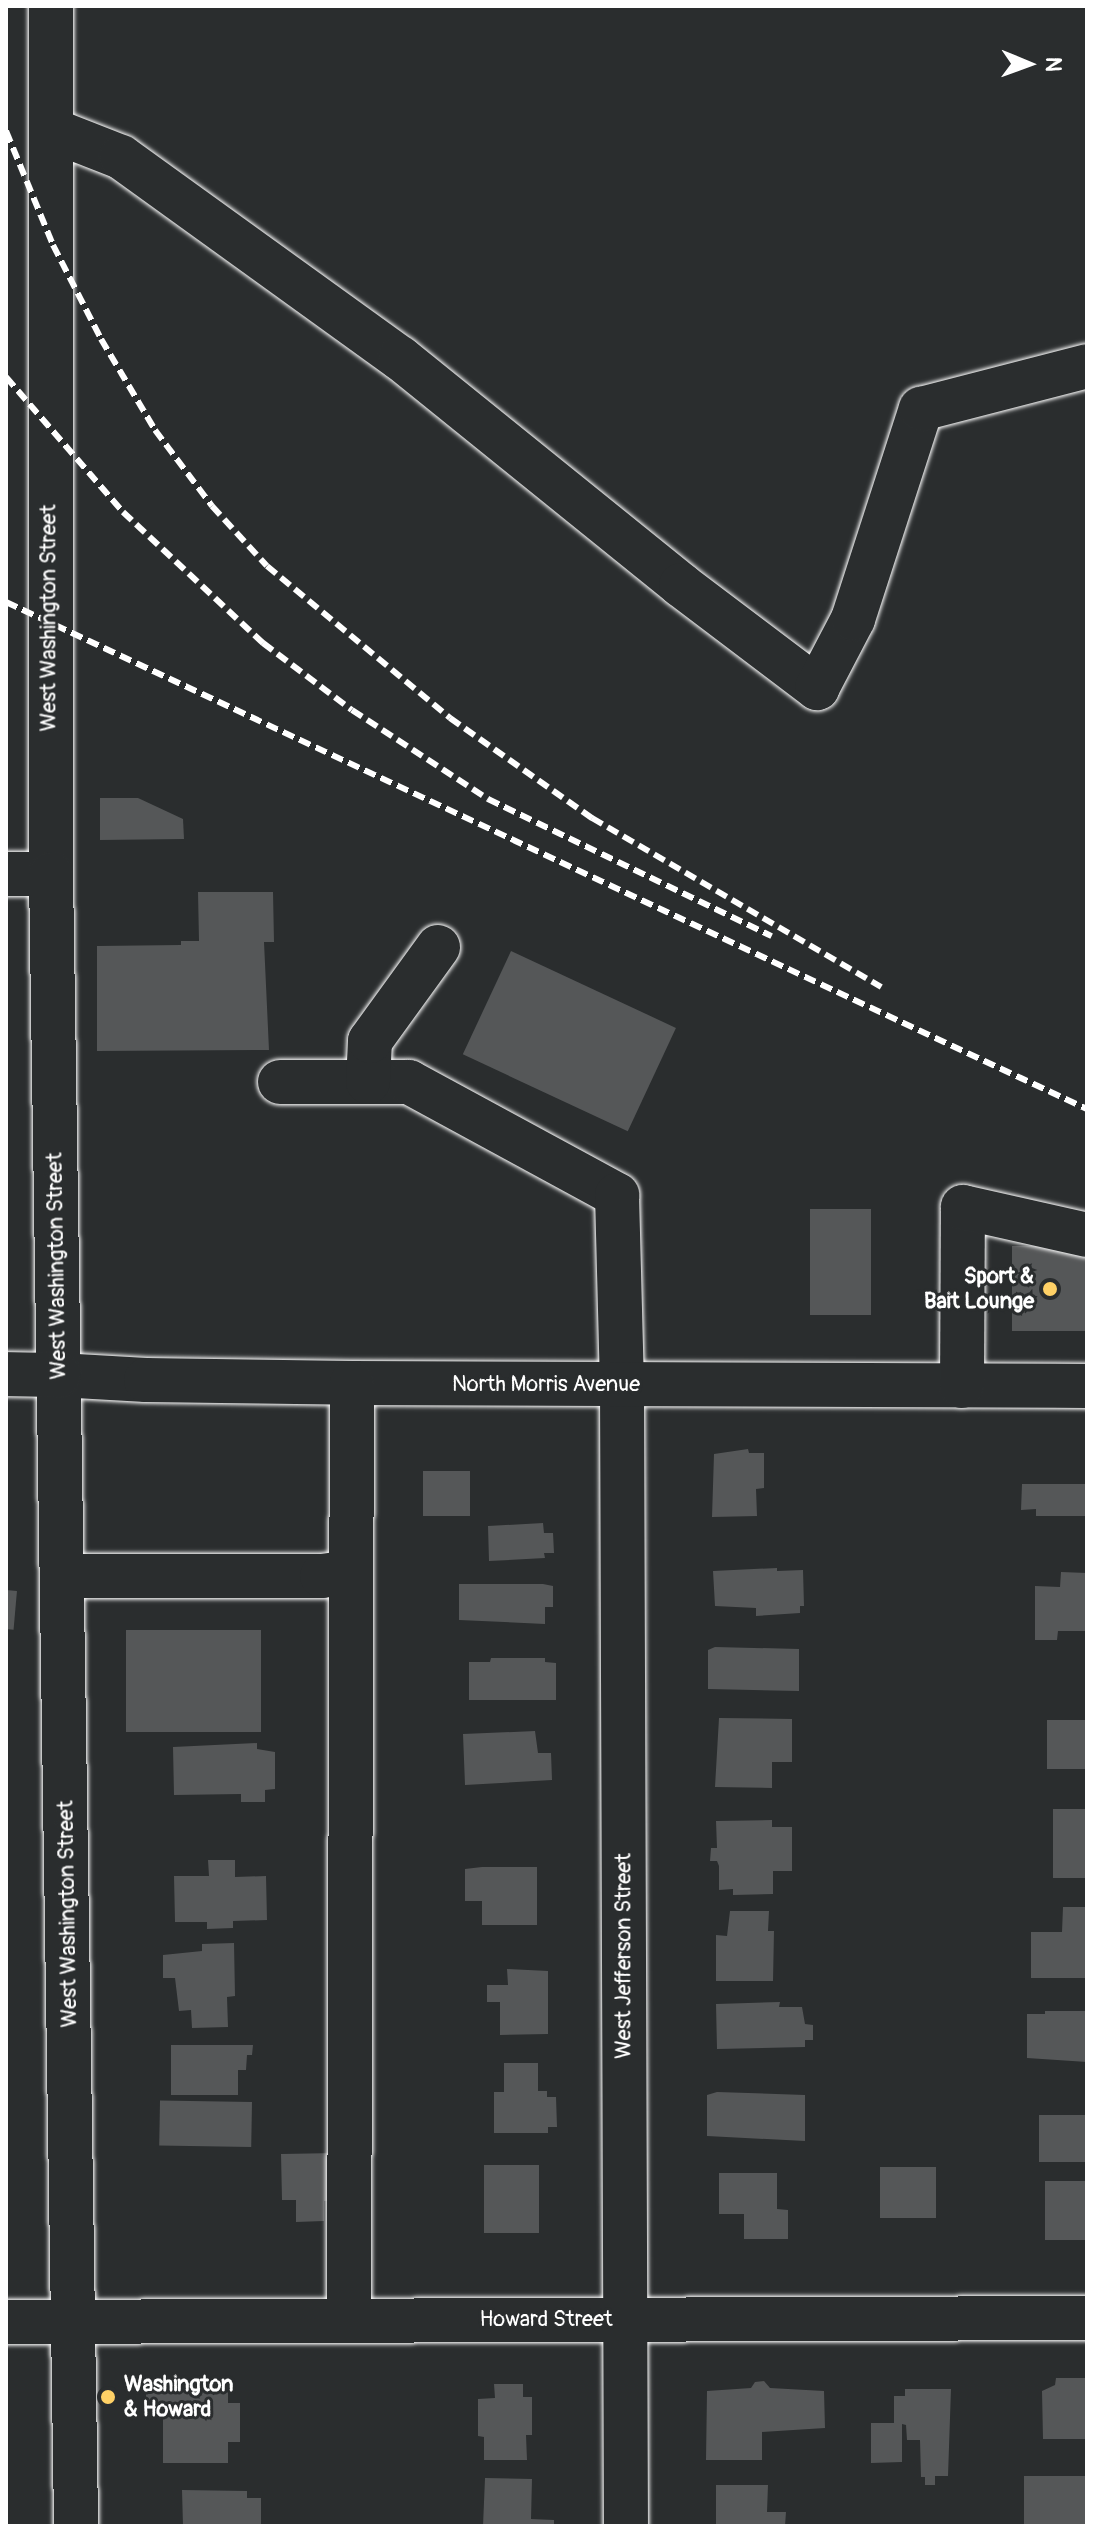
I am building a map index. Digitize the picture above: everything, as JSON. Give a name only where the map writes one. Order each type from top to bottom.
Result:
[{"type":"street","name":"West Washington Street","points":[[51,6],[48,429],[51,874],[76,2526]]},
{"type":"street","points":[[52,130],[121,157],[400,358],[681,585],[817,688],[853,619],[921,409],[1087,366]]},
{"type":"street","points":[[6,874],[51,874]]},
{"type":"street","points":[[280,1082],[368,1082],[370,1041],[438,947]]},
{"type":"street","name":"West Jefferson Street","points":[[368,1082],[409,1082],[617,1195],[622,1386],[626,2526]]},
{"type":"street","points":[[962,1386],[963,1207],[1087,1235]]},
{"type":"street","name":"North Morris Avenue","points":[[6,1374],[146,1380],[622,1386],[1087,1386]]},
{"type":"street","points":[[349,2320],[352,1383]]},
{"type":"street","points":[[62,1576],[322,1576],[349,1572]]},
{"type":"street","name":"Howard Street","points":[[6,2322],[1087,2318]]},
{"type":"building","points":[[100,798],[138,798],[183,819],[184,839],[100,840]]},
{"type":"building","points":[[198,892],[273,892],[274,942],[264,942],[269,1050],[97,1051],[97,946],[181,945],[181,941],[199,941]]},
{"type":"building","points":[[511,951],[676,1028],[628,1131],[463,1054]]},
{"type":"building","points":[[810,1209],[871,1209],[871,1315],[810,1315]]},
{"type":"building","name":"Sport & Bait Lounge","points":[[1012,1246],[1087,1246],[1087,1331],[1012,1331]]},
{"type":"building","points":[[748,1449],[749,1453],[764,1453],[764,1488],[756,1489],[757,1516],[712,1517],[714,1454]]},
{"type":"building","points":[[423,1471],[470,1471],[470,1516],[423,1516]]},
{"type":"building","points":[[1022,1484],[1087,1484],[1087,1516],[1036,1516],[1036,1509],[1021,1510]]},
{"type":"building","points":[[543,1523],[544,1533],[553,1533],[554,1553],[544,1553],[545,1558],[489,1561],[488,1526]]},
{"type":"building","points":[[777,1568],[777,1571],[803,1570],[804,1606],[800,1606],[800,1613],[756,1616],[756,1608],[715,1606],[713,1571]]},
{"type":"building","points":[[1061,1572],[1087,1573],[1087,1631],[1058,1631],[1057,1640],[1035,1640],[1035,1586],[1060,1587]]},
{"type":"building","points":[[459,1584],[553,1586],[553,1607],[545,1607],[545,1624],[459,1620]]},
{"type":"building","points":[[6,1590],[17,1591],[14,1630],[6,1629]]},
{"type":"building","points":[[126,1630],[261,1630],[261,1732],[126,1732]]},
{"type":"building","points":[[715,1647],[799,1649],[799,1691],[708,1689],[708,1650]]},
{"type":"building","points":[[491,1658],[545,1658],[545,1662],[556,1663],[556,1700],[469,1700],[469,1662],[490,1662]]},
{"type":"building","points":[[719,1718],[792,1719],[792,1762],[772,1762],[772,1788],[715,1787]]},
{"type":"building","points":[[1047,1720],[1087,1720],[1087,1769],[1047,1769]]},
{"type":"building","points":[[535,1731],[538,1753],[551,1753],[552,1780],[465,1785],[463,1734]]},
{"type":"building","points":[[257,1743],[257,1749],[275,1752],[275,1789],[265,1790],[265,1802],[241,1802],[241,1794],[174,1795],[173,1747]]},
{"type":"building","points":[[1053,1809],[1087,1809],[1087,1878],[1053,1878]]},
{"type":"building","points":[[772,1820],[772,1827],[792,1827],[792,1871],[773,1871],[773,1894],[733,1895],[733,1889],[719,1890],[719,1866],[717,1861],[710,1861],[711,1848],[717,1848],[716,1821]]},
{"type":"building","points":[[208,1860],[235,1860],[235,1877],[266,1876],[267,1920],[233,1921],[233,1928],[207,1929],[207,1922],[175,1922],[174,1876],[209,1876]]},
{"type":"building","points":[[537,1867],[537,1925],[482,1925],[482,1901],[465,1901],[465,1869]]},
{"type":"building","points":[[1063,1907],[1087,1907],[1087,1978],[1031,1978],[1031,1932],[1062,1932]]},
{"type":"building","points":[[730,1911],[769,1911],[768,1931],[774,1931],[773,1981],[716,1981],[716,1935],[727,1936]]},
{"type":"building","points":[[234,1943],[235,1996],[227,1997],[228,2027],[192,2028],[191,2010],[179,2011],[175,1978],[163,1978],[163,1955],[202,1951],[202,1944]]},
{"type":"building","points":[[507,1969],[548,1971],[548,2034],[500,2035],[500,2002],[487,2002],[487,1985],[508,1985]]},
{"type":"building","points":[[780,2002],[779,2007],[802,2007],[805,2024],[813,2025],[813,2040],[805,2040],[805,2047],[717,2049],[716,2004]]},
{"type":"building","points":[[1045,2011],[1087,2011],[1087,2062],[1027,2058],[1027,2014],[1045,2014]]},
{"type":"building","points":[[171,2045],[253,2045],[252,2055],[247,2055],[246,2070],[238,2070],[238,2095],[171,2095]]},
{"type":"building","points":[[504,2063],[538,2063],[538,2091],[547,2091],[547,2097],[556,2097],[557,2127],[548,2127],[548,2133],[494,2133],[494,2092],[504,2092]]},
{"type":"building","points":[[717,2092],[805,2095],[805,2141],[707,2136],[707,2095]]},
{"type":"building","points":[[160,2100],[252,2102],[251,2147],[159,2145]]},
{"type":"building","points":[[1039,2115],[1087,2115],[1087,2162],[1039,2162]]},
{"type":"building","points":[[337,2153],[338,2200],[324,2201],[324,2221],[296,2222],[296,2200],[282,2200],[281,2154]]},
{"type":"building","points":[[484,2165],[539,2165],[539,2233],[484,2233]]},
{"type":"building","points":[[880,2167],[936,2167],[936,2218],[880,2218]]},
{"type":"building","points":[[719,2173],[777,2173],[777,2209],[788,2210],[788,2239],[744,2239],[744,2214],[719,2214]]},
{"type":"building","points":[[1045,2181],[1087,2181],[1087,2240],[1045,2240]]},
{"type":"building","points":[[1056,2378],[1085,2378],[1087,2439],[1043,2439],[1042,2391],[1055,2385]]},
{"type":"building","points":[[146,2379],[167,2379],[167,2383],[228,2382],[228,2403],[240,2403],[240,2442],[228,2442],[228,2463],[163,2463],[163,2403],[146,2403]]},
{"type":"building","points":[[764,2381],[770,2388],[824,2391],[825,2428],[762,2432],[762,2460],[706,2460],[707,2391],[751,2388],[755,2382]]},
{"type":"building","points":[[494,2384],[523,2384],[523,2397],[532,2397],[532,2435],[526,2435],[527,2460],[484,2460],[484,2437],[478,2436],[478,2399],[495,2398]]},
{"type":"building","points":[[905,2389],[951,2389],[948,2476],[935,2476],[935,2485],[925,2485],[925,2477],[921,2477],[920,2440],[907,2440],[906,2425],[902,2424],[902,2462],[871,2463],[871,2423],[894,2423],[894,2396],[905,2396]]},
{"type":"building","points":[[1024,2476],[1087,2476],[1087,2526],[1024,2526]]},
{"type":"building","points":[[485,2478],[532,2479],[531,2519],[554,2520],[554,2526],[483,2526]]},
{"type":"building","points":[[716,2485],[768,2485],[767,2512],[786,2512],[785,2526],[716,2526]]},
{"type":"building","points":[[182,2490],[247,2491],[247,2498],[261,2498],[261,2526],[183,2526]]},
{"type":"railway","points":[[6,131],[53,245],[101,339],[155,430],[212,506],[267,566],[450,718],[592,818],[881,987]]},
{"type":"railway","points":[[6,377],[123,512],[263,643],[352,710],[488,799],[772,936]]},
{"type":"railway","points":[[6,602],[1087,1109]]},
{"type":"place","name":"Sport & Bait Lounge","points":[[1050,1289]]},
{"type":"place","name":"Washington & Howard","points":[[108,2397]]}]
